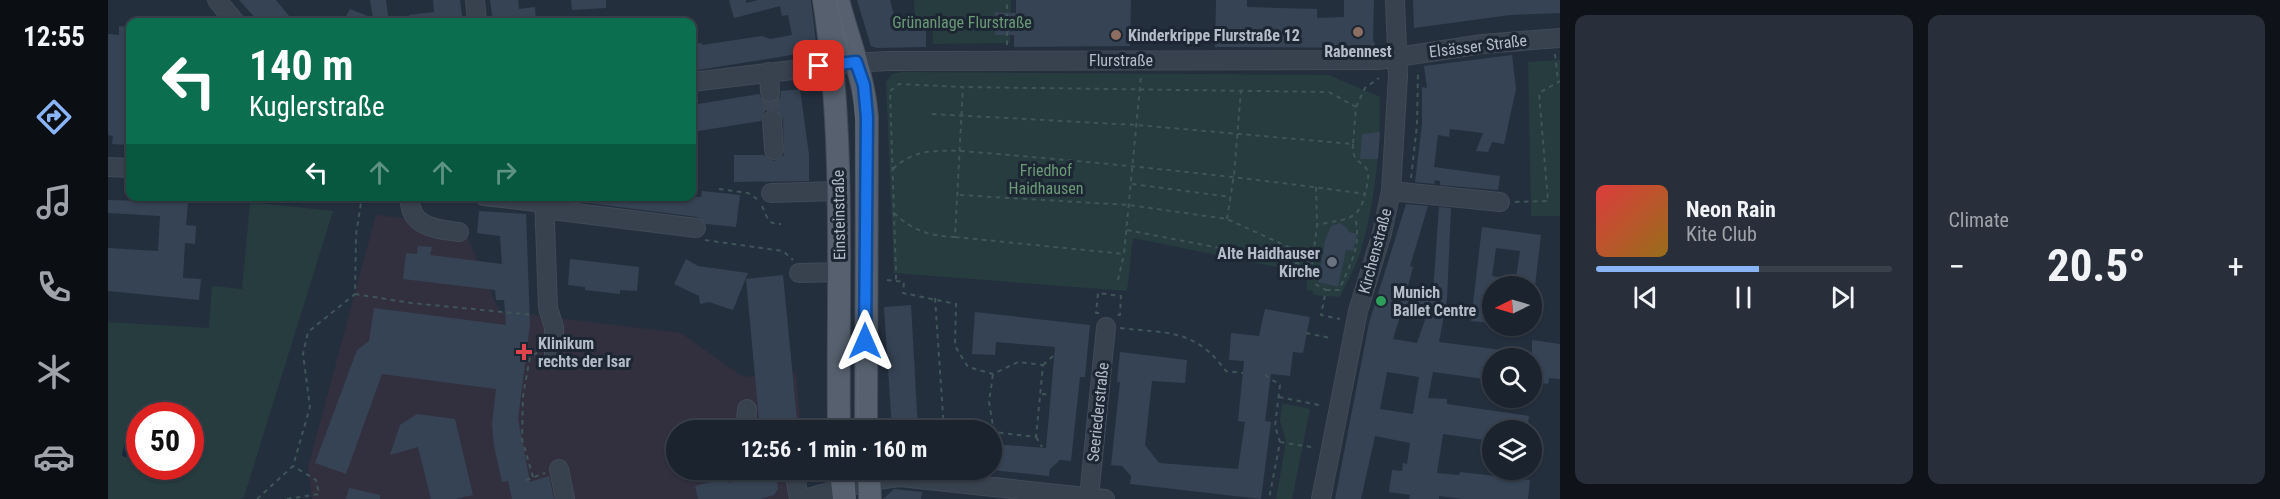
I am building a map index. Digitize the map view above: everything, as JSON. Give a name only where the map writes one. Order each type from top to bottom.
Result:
[{"type":"main road","name":"Einsteinstraße","points":[[824,0],[845,64],[864,85],[867,117],[866,420]]},
{"type":"main road","name":"Einsteinstraße","points":[[837,420],[840,272],[838,191],[845,64],[838,0]]},
{"type":"street","points":[[217,0],[232,18]]},
{"type":"street","points":[[475,0],[477,18]]},
{"type":"street","name":"Kirchenstraße","points":[[1321,499],[1358,311],[1382,233],[1391,191],[1398,83],[1395,0]]},
{"type":"street","name":"Elsässer Straße","points":[[1396,57],[1483,44],[1557,46]]},
{"type":"street","name":"Flurstraße","points":[[696,81],[845,64],[1007,60],[1368,60],[1396,57]]},
{"type":"street","points":[[769,72],[770,92]]},
{"type":"street","points":[[772,120],[774,150]]},
{"type":"street","points":[[108,167],[126,168]]},
{"type":"street","points":[[771,193],[838,191]]},
{"type":"street","points":[[1391,191],[1500,202]]},
{"type":"street","points":[[411,201],[412,214],[422,225],[459,232]]},
{"type":"street","points":[[527,201],[696,228]]},
{"type":"street","points":[[544,203],[544,311],[555,340],[554,360]]},
{"type":"street","points":[[800,273],[840,272]]},
{"type":"street","name":"Seeriederstraße","points":[[990,480],[1097,498],[1107,318]]},
{"type":"street","points":[[746,420],[747,409]]},
{"type":"street","points":[[559,469],[565,499]]},
{"type":"street","points":[[796,480],[799,499]]},
{"type":"street","name":"Seeriederstraße","points":[[805,499],[842,486],[885,480]]},
{"type":"path","points":[[1007,0],[1007,60]]},
{"type":"path","points":[[1500,202],[1548,201],[1539,93],[1559,81],[1557,46]]},
{"type":"path","points":[[1118,280],[1127,230],[1142,60]]},
{"type":"path","points":[[1410,193],[1417,125],[1418,67]]},
{"type":"path","points":[[1317,225],[1355,217],[1362,207],[1368,174],[1366,167],[1358,162],[1353,154],[1356,107],[1365,88],[1379,78]]},
{"type":"path","points":[[896,281],[892,87],[899,84],[963,87],[1329,92],[1356,107]]},
{"type":"path","points":[[956,237],[963,87]]},
{"type":"path","points":[[1227,219],[1234,175],[1241,90]]},
{"type":"path","points":[[932,114],[1137,124],[1353,144]]},
{"type":"path","points":[[893,168],[916,154],[940,150],[1133,164],[1234,175],[1365,194]]},
{"type":"path","points":[[1131,184],[1231,197]]},
{"type":"path","points":[[1316,187],[1317,225],[1312,266],[1315,284],[1326,290],[1340,290],[1356,252],[1359,234],[1355,217]]},
{"type":"path","points":[[719,189],[748,193],[760,201],[771,224],[781,224]]},
{"type":"path","points":[[959,195],[1129,205],[1227,219],[1295,250],[1312,266]]},
{"type":"path","points":[[355,294],[356,235],[361,201]]},
{"type":"path","points":[[894,213],[909,228],[924,234],[1124,254]]},
{"type":"path","points":[[1127,230],[1312,266]]},
{"type":"path","points":[[887,280],[904,282],[903,293],[956,304],[955,346],[968,367],[993,374],[1018,363],[1043,365]]},
{"type":"path","points":[[1326,290],[1321,315],[1340,319]]},
{"type":"path","points":[[1107,318],[1120,315],[1121,296],[1098,293],[1096,313],[1107,318],[1182,335],[1210,350],[1226,371],[1243,373]]},
{"type":"path","points":[[257,499],[293,466],[310,407],[303,354],[304,341],[308,332],[355,294],[411,303],[544,311]]},
{"type":"path","points":[[935,298],[943,420]]},
{"type":"path","points":[[1306,333],[1331,338]]},
{"type":"path","points":[[533,477],[522,439],[522,395],[530,357],[555,340]]},
{"type":"path","points":[[1042,447],[1036,437],[1043,365],[1054,355]]},
{"type":"path","points":[[991,420],[989,402],[993,374]]},
{"type":"path","points":[[1265,375],[1281,386],[1275,426],[1280,441],[1269,499]]},
{"type":"path","points":[[1040,394],[1051,394]]},
{"type":"path","points":[[1279,397],[1319,405]]},
{"type":"path","points":[[1002,435],[1036,437]]},
{"type":"path","points":[[1280,441],[1311,447]]},
{"type":"path","points":[[287,499],[319,494],[316,480],[293,466]]},
{"type":"path","points":[[526,480],[559,469]]},
{"type":"shaded area","name":"Klinikum rechts der Isar","points":[[376,215],[462,225],[499,311],[681,333],[743,377],[796,372],[800,420],[666,420],[666,480],[805,480],[806,499],[312,499],[308,467]]},
{"type":"green space","name":"Grünanlage Flurstraße","points":[[914,0],[1011,0],[1010,43],[933,44],[932,19],[915,20]]},
{"type":"green space","points":[[1560,60],[1560,216],[1531,216],[1528,62]]},
{"type":"green space","name":"Friedhof Haidhausen","points":[[902,72],[1329,75],[1380,97],[1374,193],[1357,262],[1340,297],[1313,295],[1313,291],[1307,290],[1306,273],[1133,238],[1127,291],[894,273],[886,82],[892,74]]},
{"type":"green space","points":[[250,202],[333,211],[244,497],[239,499],[108,499],[108,322],[209,328],[212,286],[242,289]]},
{"type":"green space","points":[[1282,403],[1310,409],[1292,499],[1276,499],[1286,442],[1280,420]]},
{"type":"water","points":[[126,436],[126,457],[122,456]]},
{"type":"building","points":[[239,0],[276,0],[291,18],[255,18]]},
{"type":"building","points":[[370,0],[386,0],[388,18],[373,18]]},
{"type":"building","points":[[433,0],[460,0],[462,18],[409,18],[409,15],[434,12]]},
{"type":"building","points":[[490,0],[518,0],[519,9],[535,7],[536,18],[492,18]]},
{"type":"building","points":[[571,0],[606,0],[606,8],[572,10]]},
{"type":"building","points":[[729,0],[746,0],[746,3],[758,0],[811,0],[817,51],[696,70],[696,44],[702,43],[702,45],[762,36],[770,39],[792,35],[788,15],[782,16],[780,6],[734,18]]},
{"type":"building","points":[[857,0],[890,0],[897,27],[926,26],[926,47],[877,48],[871,46]]},
{"type":"building","points":[[1016,0],[1131,0],[1130,46],[1014,47],[1014,35],[995,35],[995,12],[1016,13]]},
{"type":"building","points":[[1216,0],[1247,0],[1247,7],[1317,9],[1317,18],[1344,17],[1344,0],[1374,0],[1373,40],[1377,48],[1215,47]]},
{"type":"building","points":[[1413,0],[1560,0],[1560,13],[1510,15],[1414,28]]},
{"type":"building","points":[[350,9],[373,18],[345,18]]},
{"type":"building","points":[[119,26],[126,27],[126,145],[112,144],[113,136],[108,135],[108,34],[119,35]]},
{"type":"building","points":[[1512,55],[1516,89],[1504,144],[1492,142],[1488,152],[1476,151],[1483,133],[1450,129],[1449,137],[1438,135],[1434,167],[1500,176],[1498,190],[1440,185],[1440,181],[1435,180],[1434,184],[1415,182],[1422,124],[1422,87],[1427,88],[1424,66]]},
{"type":"building","points":[[800,89],[809,155],[809,181],[734,182],[734,155],[764,155],[774,161],[784,155],[783,119],[776,110],[765,111],[761,121],[696,131],[696,104],[759,94],[764,102],[771,103],[780,98],[781,91]]},
{"type":"building","points":[[1380,132],[1378,159],[1360,159],[1362,134]]},
{"type":"building","points":[[702,191],[740,195],[736,227],[706,224],[697,217],[580,202],[696,201],[696,197],[701,197]]},
{"type":"building","points":[[108,200],[188,202],[186,225],[196,226],[195,244],[185,243],[183,278],[201,279],[199,300],[108,291],[108,248],[158,251],[160,216],[108,213]]},
{"type":"building","points":[[1406,204],[1428,206],[1410,266],[1413,267],[1408,286],[1433,293],[1439,207],[1451,208],[1447,299],[1439,342],[1486,348],[1482,348],[1482,379],[1433,372],[1428,398],[1447,399],[1447,404],[1529,416],[1528,420],[1482,420],[1482,440],[1443,434],[1437,473],[1482,475],[1482,480],[1530,480],[1528,499],[1463,499],[1439,496],[1439,499],[1409,499],[1410,495],[1389,492],[1392,470],[1402,471],[1403,463],[1407,464],[1410,443],[1375,436],[1361,499],[1335,499],[1369,323]],"holes":[[[1402,310],[1426,317],[1417,343],[1393,339]],[[1387,372],[1419,377],[1413,414],[1380,409]]]},
{"type":"building","points":[[479,211],[526,214],[530,324],[518,419],[530,482],[549,476],[554,499],[512,499],[508,481],[502,482],[492,424],[496,389],[382,374],[346,474],[315,463],[357,350],[369,341],[374,308],[506,325],[504,300],[496,300],[495,290],[403,279],[406,253],[417,254],[418,246],[432,247],[430,255],[502,264],[500,236],[477,233]]},
{"type":"building","name":"Alte Haidhauser Kirche","points":[[1340,223],[1349,232],[1357,234],[1353,251],[1346,250],[1338,287],[1318,282],[1325,240],[1331,226]]},
{"type":"building","points":[[1482,227],[1541,235],[1536,276],[1516,276],[1520,251],[1496,248],[1492,276],[1482,276],[1482,322],[1471,321]]},
{"type":"building","points":[[570,259],[639,267],[637,291],[620,290],[620,294],[585,290],[585,287],[568,285]]},
{"type":"building","points":[[686,259],[698,266],[748,273],[733,310],[709,302],[700,304],[699,296],[674,284]]},
{"type":"building","points":[[783,275],[797,420],[759,420],[746,279]]},
{"type":"building","points":[[911,305],[917,420],[891,420],[884,307]]},
{"type":"building","points":[[1265,309],[1310,317],[1303,353],[1293,352],[1290,376],[1271,374],[1265,421],[1271,422],[1261,499],[1130,484],[1131,476],[1122,466],[1111,465],[1120,382],[1117,382],[1120,352],[1187,360],[1185,383],[1152,381],[1145,445],[1159,463],[1238,469],[1245,422],[1238,421],[1244,361],[1229,360],[1231,333],[1259,336]]},
{"type":"building","points":[[975,312],[1090,325],[1085,377],[1080,377],[1071,461],[1060,460],[1050,469],[1049,476],[1002,471],[1002,445],[1046,448],[1055,347],[996,342],[995,355],[972,354]]},
{"type":"building","points":[[1532,340],[1560,344],[1560,379],[1549,378],[1548,384],[1542,383],[1542,348],[1532,348]]},
{"type":"building","points":[[417,414],[455,419],[473,495],[455,499],[431,499],[418,447],[390,455],[400,425]]},
{"type":"building","points":[[718,480],[727,480],[729,483],[739,480],[777,480],[778,489],[774,495],[760,499],[698,499],[695,486]]},
{"type":"building","points":[[349,488],[380,495],[380,499],[346,499]]},
{"type":"building","points":[[894,489],[922,492],[921,499],[883,499]]},
{"type":"tunnel","points":[[770,92],[772,120]]},
{"type":"tram line","points":[[836,0],[851,63],[856,121],[858,420]]},
{"type":"tram line","points":[[854,480],[855,499]]},
{"type":"place","name":"Rabennest","points":[[1358,32]]},
{"type":"place","name":"Kinderkrippe Flurstraße 12","points":[[1116,35]]},
{"type":"place","name":"Alte Haidhauser Kirche","points":[[1332,262]]},
{"type":"place","name":"Munich Ballet Centre","points":[[1381,301]]},
{"type":"place","name":"Klinikum rechts der Isar","points":[[524,352]]},
{"type":"route","points":[[819,66],[856,62],[864,85],[868,150],[865,341]]}]
